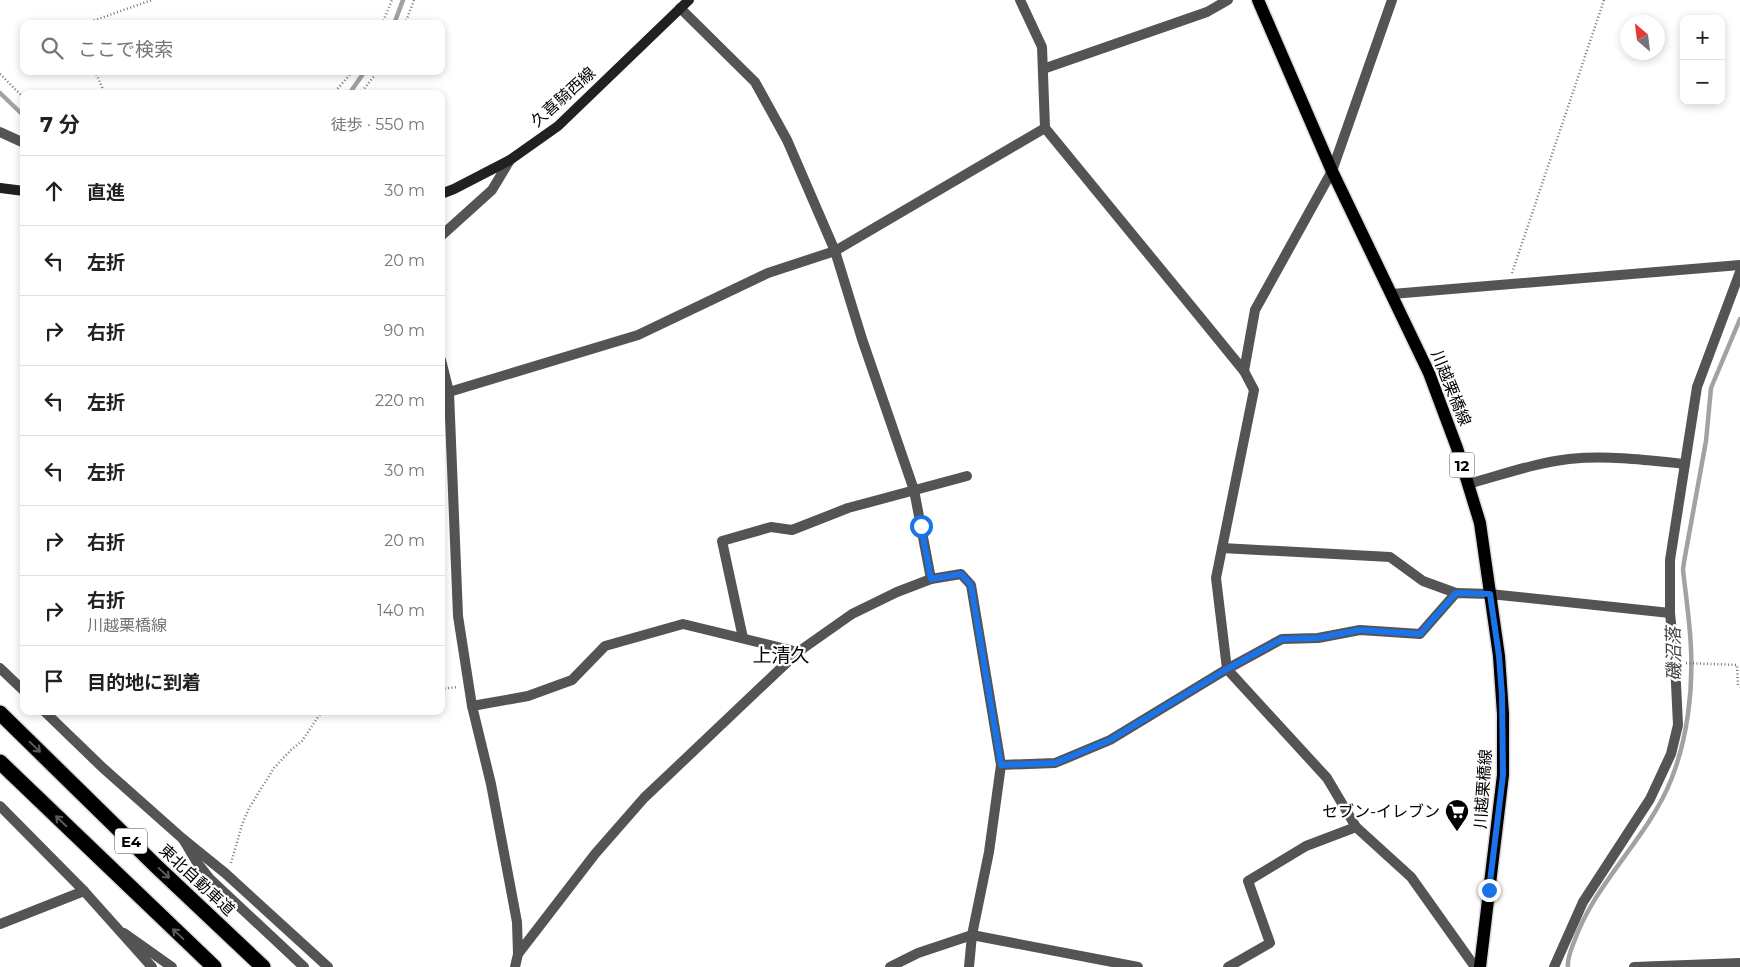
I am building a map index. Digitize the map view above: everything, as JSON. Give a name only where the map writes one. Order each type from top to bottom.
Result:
[{"type":"highway","name":"東北自動車道","points":[[0,713],[156,866],[263,967]]},
{"type":"highway","name":"E4","points":[[0,762],[214,967]]},
{"type":"main road","name":"久喜騎西線","points":[[445,192],[510,160],[558,126],[689,0]]},
{"type":"main road","name":"川越栗橋線","points":[[1258,0],[1332,171],[1429,373],[1457,448],[1480,523],[1500,666],[1503,714],[1503,775],[1480,967]]},
{"type":"main road","points":[[0,188],[20,190]]},
{"type":"street","points":[[1020,0],[1042,47],[1045,128],[1244,371],[1254,390],[1216,578],[1227,669],[1327,778],[1356,827],[1411,877],[1475,967]]},
{"type":"street","points":[[1043,69],[1207,12],[1228,0]]},
{"type":"street","points":[[1244,371],[1256,310],[1332,171],[1392,0]]},
{"type":"street","points":[[680,8],[755,82],[787,140],[835,251],[862,339],[914,490],[931,579]]},
{"type":"street","points":[[515,967],[518,954],[517,922],[491,784],[472,706],[458,616],[445,392],[638,335],[768,274],[835,251],[1045,128]]},
{"type":"street","points":[[0,132],[20,141]]},
{"type":"street","points":[[445,232],[492,190],[510,160]]},
{"type":"street","points":[[1392,294],[1740,265]]},
{"type":"street","points":[[1554,967],[1584,902],[1650,799],[1672,754],[1678,725],[1670,612],[1670,560],[1697,387],[1740,272]]},
{"type":"street","points":[[1468,484],[1518,470],[1569,459],[1622,458],[1685,464]]},
{"type":"street","points":[[743,638],[722,541],[771,527],[792,530],[848,508],[967,476]]},
{"type":"street","points":[[1222,548],[1390,557],[1423,581],[1456,593],[1490,594],[1670,612]]},
{"type":"street","points":[[518,954],[595,854],[644,798],[798,652],[852,614],[897,592],[931,579],[961,574],[971,585],[1001,765],[989,852],[972,935],[969,967]]},
{"type":"street","points":[[1001,765],[1055,763],[1110,740],[1227,669],[1282,639],[1318,638],[1360,630],[1420,634],[1456,593]]},
{"type":"street","points":[[472,706],[528,696],[572,680],[605,646],[683,624],[798,652]]},
{"type":"street","points":[[0,668],[20,687]]},
{"type":"street","points":[[48,715],[103,768],[183,839],[225,873],[328,967]]},
{"type":"street","points":[[0,806],[84,891],[152,967]]},
{"type":"street","points":[[1228,967],[1270,943],[1248,881],[1306,846],[1356,827]]},
{"type":"street","points":[[183,839],[196,861],[210,878],[304,967]]},
{"type":"street","points":[[0,924],[84,891]]},
{"type":"street","points":[[116,927],[172,967]]},
{"type":"street","points":[[890,967],[918,953],[972,935],[1138,967]]},
{"type":"street","points":[[1634,967],[1711,966],[1740,963]]},
{"type":"path","points":[[95,20],[152,0]]},
{"type":"path","points":[[384,20],[392,0]]},
{"type":"path","points":[[406,20],[414,0]]},
{"type":"path","points":[[1508,284],[1604,0]]},
{"type":"path","points":[[0,74],[20,94]]},
{"type":"path","points":[[97,75],[103,90]]},
{"type":"path","points":[[336,90],[349,75]]},
{"type":"path","points":[[363,90],[375,75]]},
{"type":"path","points":[[1688,663],[1737,665],[1738,685],[1740,687]]},
{"type":"path","points":[[445,689],[469,686]]},
{"type":"path","points":[[225,873],[230,865],[249,808],[274,768],[302,742],[319,715]]},
{"type":"waterway","points":[[396,20],[403,0]]},
{"type":"waterway","points":[[352,90],[362,75]]},
{"type":"waterway","points":[[0,93],[20,112]]},
{"type":"waterway","name":"磯沼落","points":[[1568,967],[1568,960],[1583,920],[1649,821],[1661,801],[1677,765],[1688,716],[1691,682],[1690,629],[1683,570],[1684,562],[1706,441],[1711,388],[1740,319]]},
{"type":"place","name":"セブン-イレブン","points":[[1457,832]]},
{"type":"district","name":"上清久","points":[[781,655]]},
{"type":"route","points":[[921,526],[931,579],[961,574],[971,585],[1001,765],[1055,763],[1110,740],[1227,669],[1282,639],[1318,638],[1360,630],[1420,634],[1456,593],[1490,594],[1499,656],[1502,695],[1503,775],[1489,890]]}]
